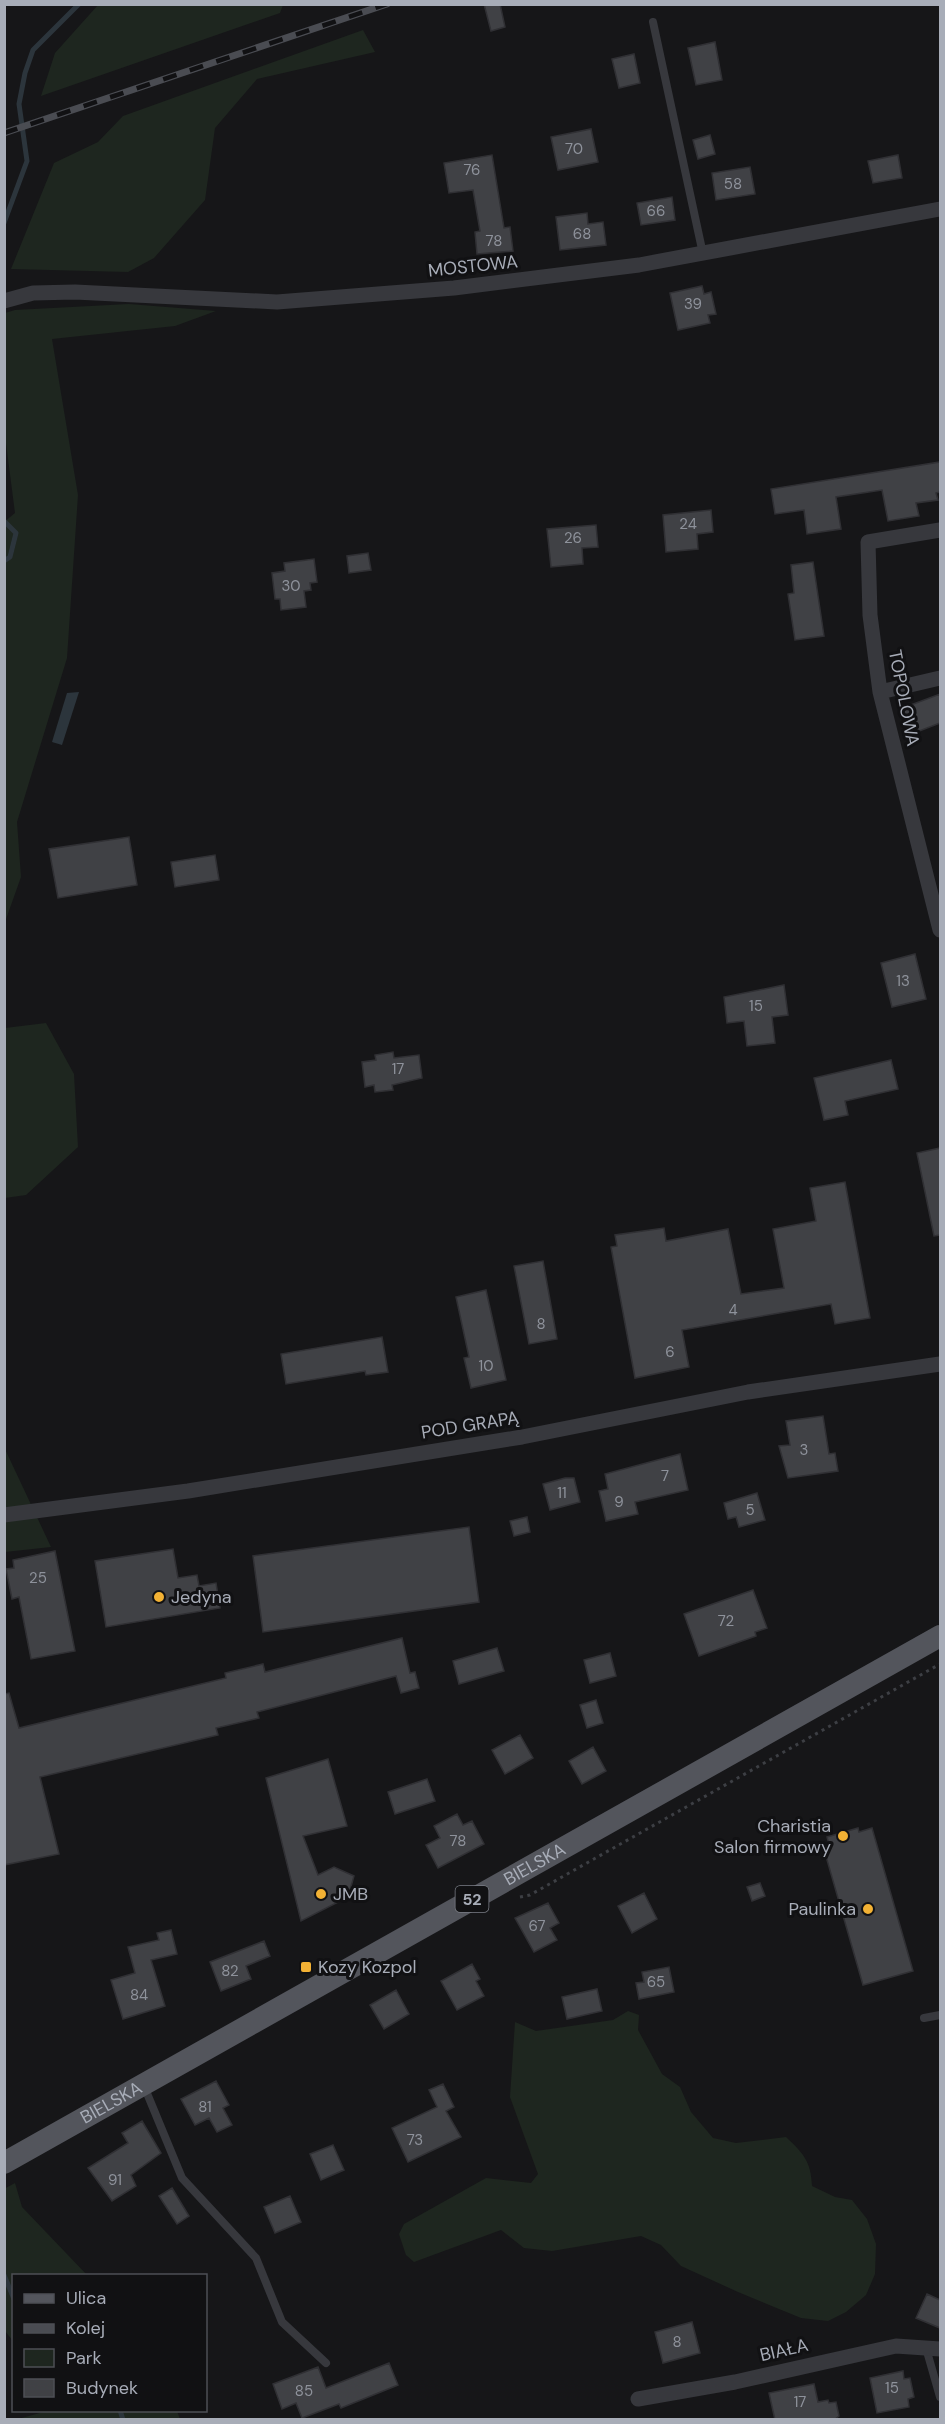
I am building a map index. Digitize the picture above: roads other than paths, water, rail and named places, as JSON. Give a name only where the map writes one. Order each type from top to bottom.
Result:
[{"type":"main road","name":"BIELSKA","points":[[4,2163],[940,1636]]},
{"type":"street","name":"MOSTOWA","points":[[4,301],[33,293],[75,292],[277,302],[543,278],[703,254],[940,209]]},
{"type":"street","name":"TOPOLOWA","points":[[940,530],[868,542],[870,615],[880,692],[939,913],[940,930]]},
{"type":"street","points":[[880,692],[940,678]]},
{"type":"street","name":"POD GRAPĄ","points":[[4,1515],[188,1491],[522,1437],[747,1392],[940,1364]]},
{"type":"street","name":"BIAŁA","points":[[638,2399],[735,2382],[870,2350],[896,2346],[933,2348]]},
{"type":"lane","points":[[653,22],[703,254]]},
{"type":"lane","points":[[924,2018],[940,2015]]},
{"type":"lane","points":[[143,2085],[182,2178],[256,2258],[282,2322],[326,2362]]},
{"type":"lane","points":[[933,2348],[940,2397]]},
{"type":"waterway","points":[[4,223],[27,161],[19,104],[25,73],[33,50],[79,4]]},
{"type":"waterway","points":[[4,521],[16,533],[10,557],[4,561]]},
{"type":"waterway","points":[[4,2275],[12,2294]]},
{"type":"waterway","points":[[121,2412],[123,2420]]},
{"type":"railway","points":[[4,133],[387,4]]},
{"type":"place","name":"Jedyna","points":[[159,1597]]},
{"type":"place","name":"Charistia Salon firmowy","points":[[843,1836]]},
{"type":"place","name":"JMB","points":[[321,1894]]},
{"type":"place","name":"Paulinka","points":[[868,1909]]},
{"type":"place","name":"Kozy Kozpol","points":[[306,1967]]}]
